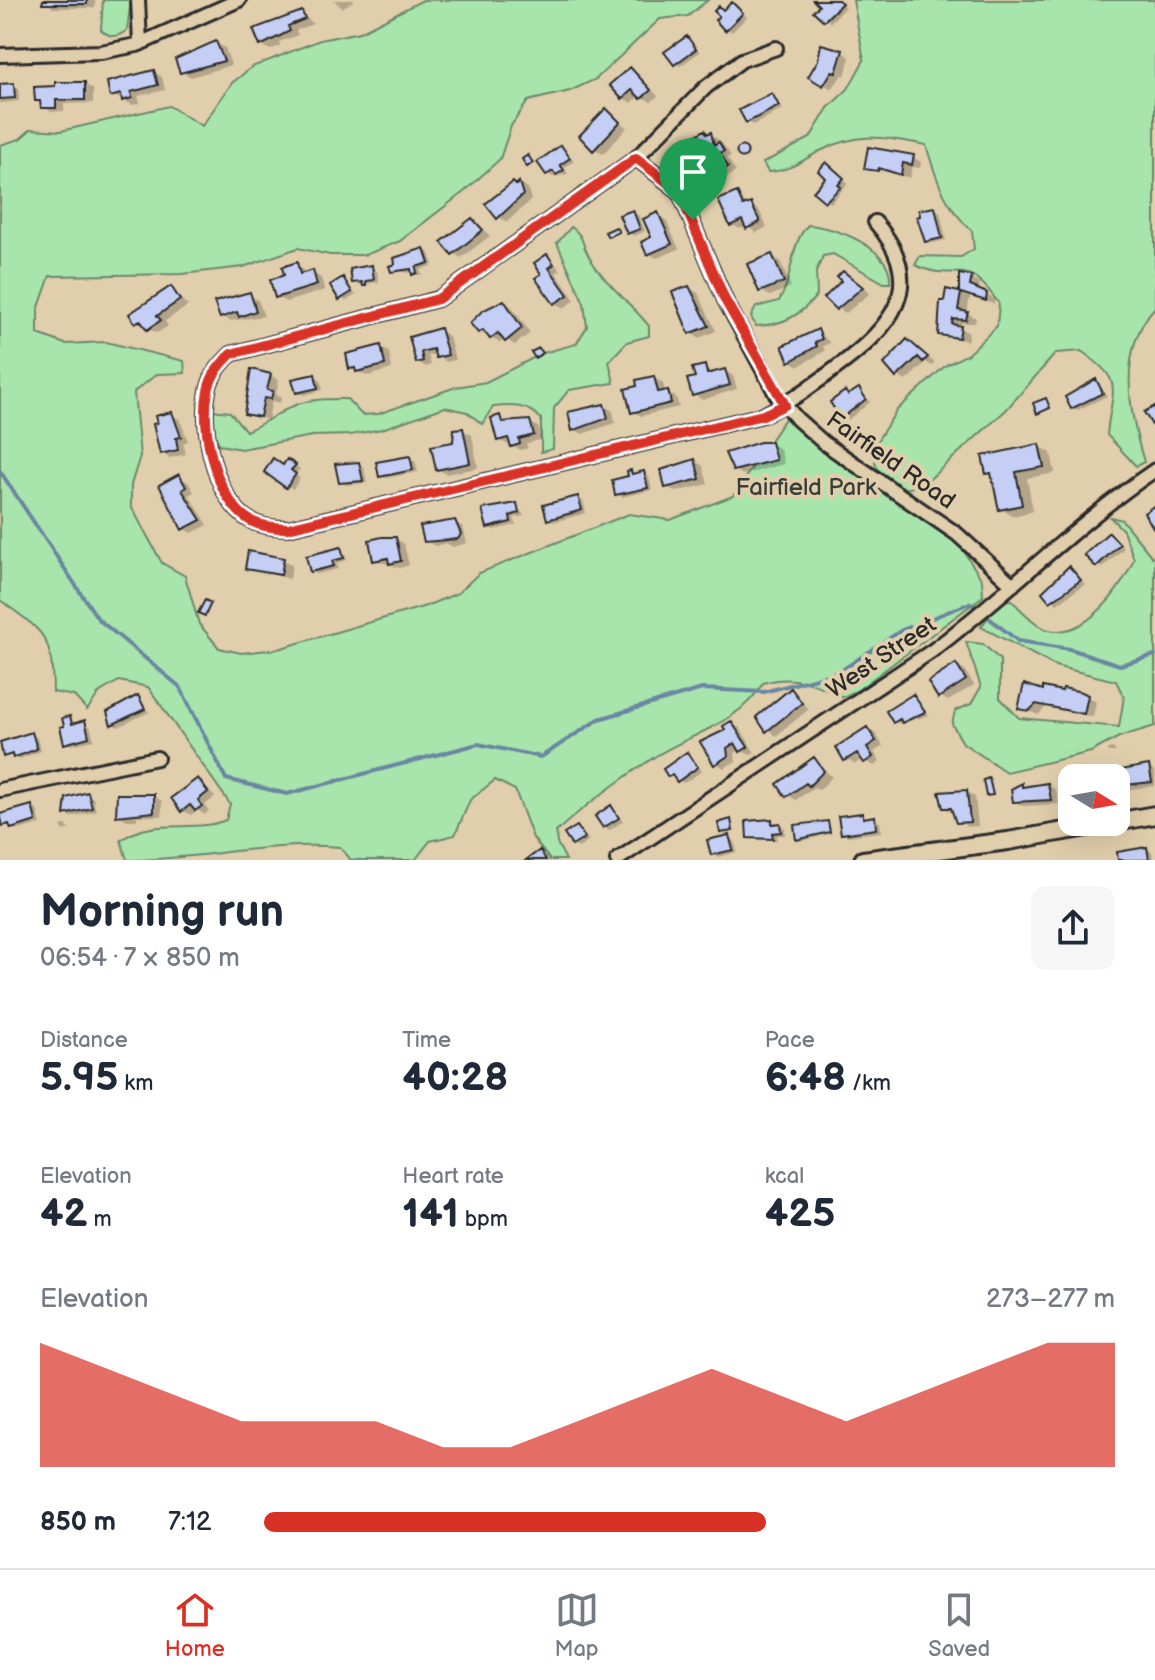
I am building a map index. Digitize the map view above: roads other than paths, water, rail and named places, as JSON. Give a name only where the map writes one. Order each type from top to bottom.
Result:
[{"type":"main road","points":[[863,860],[1008,841],[1155,815]]},
{"type":"street","points":[[138,0],[140,44]]},
{"type":"street","points":[[0,55],[101,52],[140,44],[239,0]]},
{"type":"street","points":[[776,48],[742,60],[706,87],[636,158],[438,299],[231,354],[217,368],[208,389],[206,413],[207,445],[231,502],[250,521],[288,528],[763,415],[785,405],[863,350],[893,315],[899,286],[896,256],[887,234],[875,222]]},
{"type":"street","name":"Fairfield Road","points":[[636,158],[679,191],[725,300],[785,405],[824,443],[957,534],[1013,585]]},
{"type":"street","name":"West Street","points":[[617,860],[893,677],[974,619],[1101,507],[1155,470]]},
{"type":"street","points":[[0,790],[157,758]]},
{"type":"waterway","points":[[0,471],[98,619],[180,687],[226,779],[287,794],[478,744],[541,757],[599,719],[702,689],[764,692],[839,672],[902,630],[970,603],[1018,641],[1070,649],[1120,665],[1155,655]]},
{"type":"park label","name":"Fairfield Park","points":[[806,487]]}]
